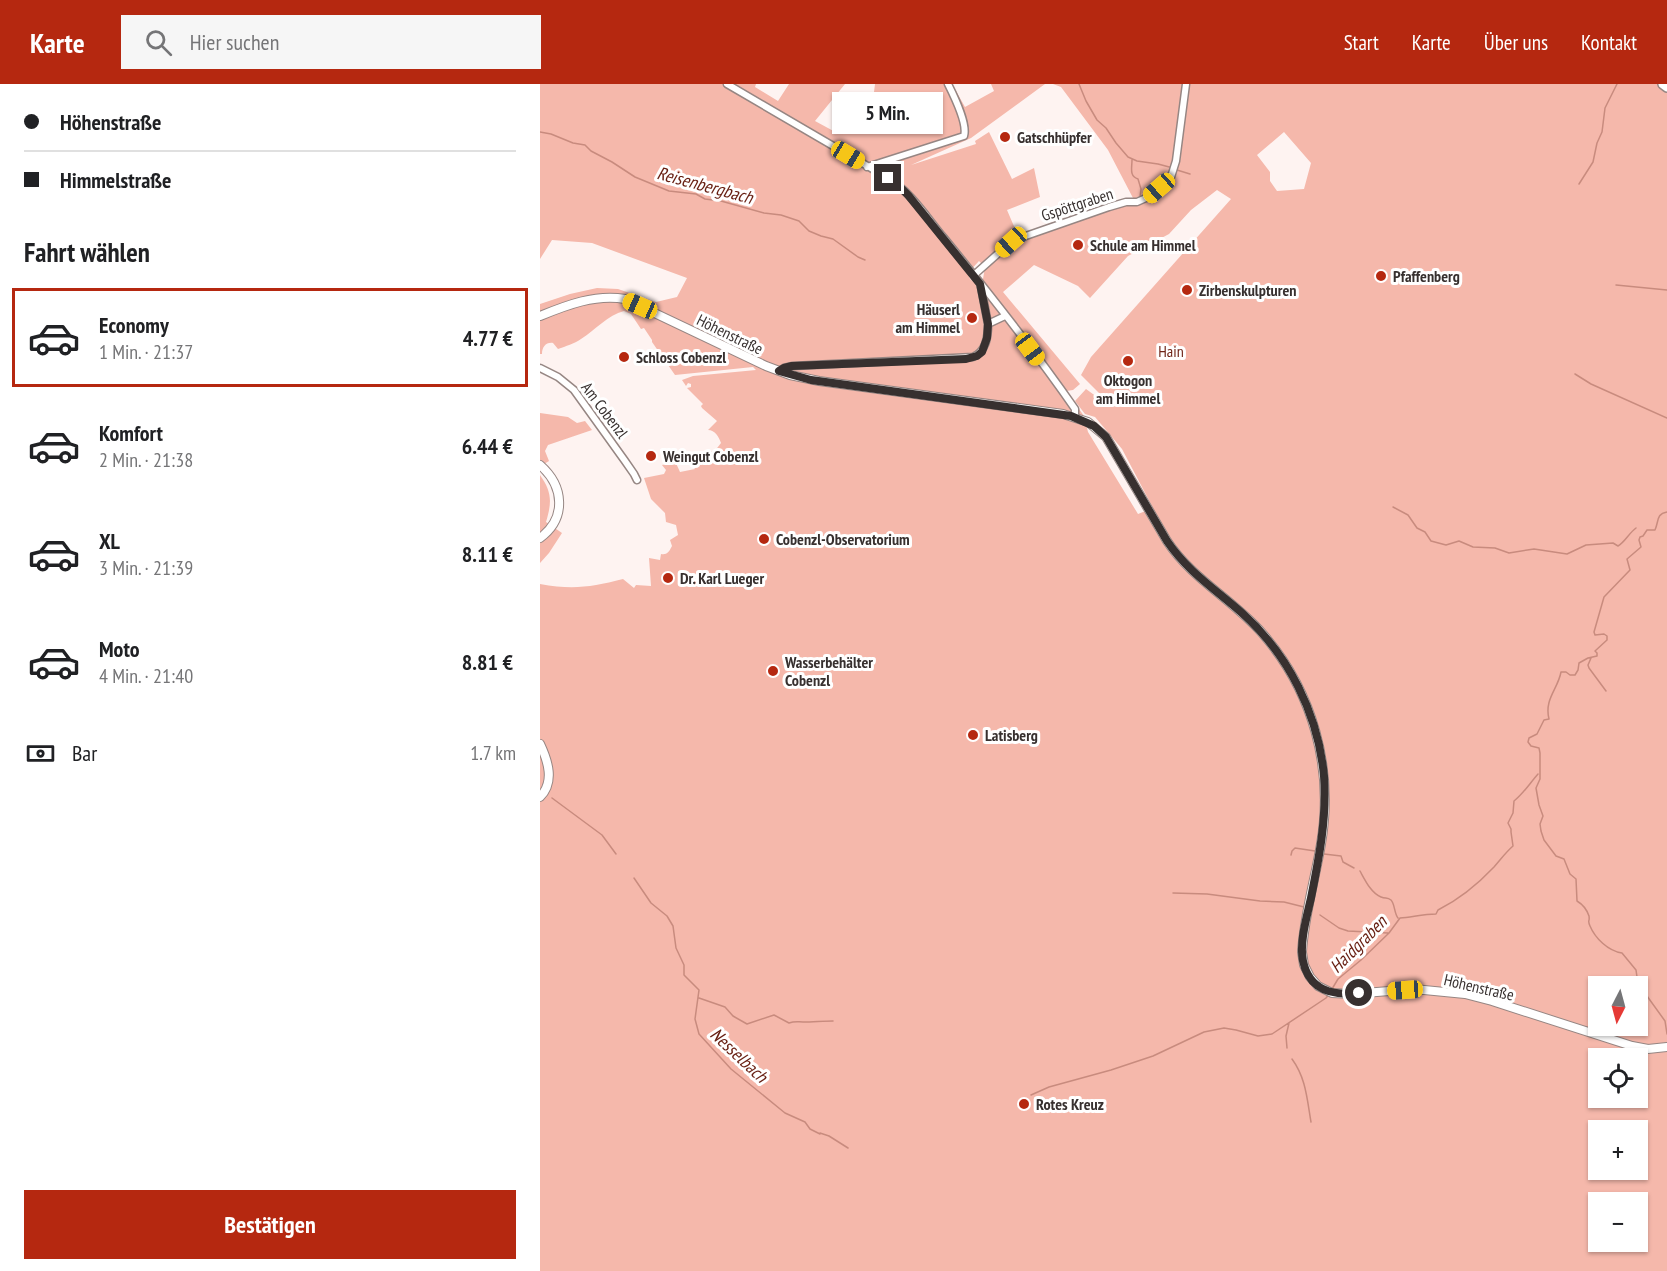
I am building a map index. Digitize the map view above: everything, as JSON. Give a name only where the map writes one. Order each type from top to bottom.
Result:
[{"type":"main road","points":[[1663,84],[1667,87]]},
{"type":"street","points":[[727,84],[903,189],[1005,316],[1075,409],[1075,417]]},
{"type":"street","points":[[867,167],[964,136],[966,130],[948,84]]},
{"type":"street","name":"Gspöttgraben","points":[[974,275],[1011,242],[1109,207],[1126,202],[1137,202],[1146,198],[1167,181],[1176,161],[1186,84]]},
{"type":"street","points":[[779,371],[792,366],[973,357],[984,349],[988,324],[980,284]]},
{"type":"street","name":"Höhenstraße","points":[[540,316],[562,307],[596,298],[615,297],[625,299],[779,371],[811,380],[1002,405],[1075,417],[1094,426],[1106,437],[1178,557],[1200,579],[1260,630],[1283,661],[1305,701],[1317,735],[1324,777],[1325,810],[1322,835],[1302,952],[1307,972],[1318,986],[1329,992],[1344,994],[1414,989],[1465,994],[1632,1046],[1663,1048]]},
{"type":"street","points":[[988,324],[1005,316]]},
{"type":"street","name":"Am Cobenzl","points":[[540,368],[558,377],[574,390],[637,480]]},
{"type":"street","points":[[540,465],[554,481],[559,503],[558,514],[553,525],[540,538]]},
{"type":"street","points":[[540,744],[548,766],[549,778],[548,787],[540,797]]},
{"type":"green space","name":"Hain","points":[[540,84],[756,84],[755,87],[778,101],[789,84],[845,84],[815,121],[839,134],[874,92],[875,84],[952,84],[965,107],[994,91],[991,84],[1045,84],[971,138],[911,165],[976,144],[975,141],[989,132],[1012,179],[1034,168],[1040,197],[1007,210],[1016,231],[1022,234],[1122,199],[1133,198],[1108,150],[1061,87],[1053,84],[1667,84],[1667,1271],[540,1271],[540,584],[582,587],[623,579],[634,588],[636,585],[651,586],[649,558],[660,560],[661,554],[668,553],[672,546],[670,540],[678,535],[676,525],[666,522],[665,513],[651,499],[644,478],[664,474],[666,470],[662,465],[675,461],[680,472],[695,469],[691,463],[708,450],[714,452],[721,443],[715,433],[708,430],[717,421],[702,408],[703,404],[687,388],[691,387],[691,384],[688,383],[686,386],[682,380],[693,376],[756,370],[753,367],[675,375],[644,328],[641,329],[631,314],[624,311],[607,319],[573,344],[558,349],[553,343],[546,344],[540,354],[540,304],[597,288],[618,289],[656,302],[677,297],[687,278],[592,243],[552,240],[540,259]],"holes":[[[1284,132],[1311,163],[1304,189],[1277,191],[1270,181],[1270,172],[1257,155]],[[1217,190],[1231,199],[1091,357],[1081,375],[1101,395],[1097,397],[1086,389],[1075,401],[1085,414],[1095,417],[1122,449],[1153,508],[1138,514],[1088,432],[1084,416],[1066,391],[1073,390],[1080,384],[1003,292],[1034,265],[1078,286],[1090,298],[1128,256],[1169,234],[1191,210]],[[979,261],[985,267],[983,279],[976,284],[970,279],[968,273]]]},
{"type":"green space","points":[[540,413],[568,417],[577,423],[585,421],[592,430],[548,445],[545,451],[549,461],[544,464],[540,460]]},
{"type":"green space","points":[[540,475],[550,497],[546,522],[562,533],[540,563]]},
{"type":"waterway","name":"Gspöttgraben","points":[[1079,84],[1097,120],[1128,157],[1173,168]]},
{"type":"waterway","points":[[1579,184],[1593,162],[1602,132],[1605,108],[1617,84]]},
{"type":"waterway","name":"Reisenbergbach","points":[[540,132],[585,145],[591,151],[635,177],[669,191],[696,194],[705,199],[799,221],[809,231],[833,239],[865,260]]},
{"type":"waterway","name":"Gspöttgraben","points":[[1132,160],[1133,176],[1138,179],[1141,189],[1140,197]]},
{"type":"waterway","name":"Gspöttgraben","points":[[1177,170],[1190,174]]},
{"type":"waterway","points":[[1616,285],[1667,290]]},
{"type":"waterway","points":[[1575,374],[1591,384],[1667,418]]},
{"type":"waterway","points":[[1393,507],[1408,515],[1417,528],[1425,532],[1431,541],[1446,545],[1459,541],[1473,547],[1495,548],[1509,553],[1534,549],[1567,554],[1586,545],[1613,543],[1618,546],[1636,528]]},
{"type":"waterway","points":[[1667,512],[1659,516],[1655,530],[1647,530],[1640,537],[1641,547],[1627,559],[1630,570],[1604,597],[1594,632],[1595,635],[1604,634],[1607,640],[1595,651],[1597,656],[1579,663],[1575,675],[1561,672],[1548,706],[1549,719],[1544,720],[1537,734],[1529,738],[1528,742],[1531,746],[1539,748],[1540,753],[1540,779],[1536,788],[1543,816],[1540,824],[1544,840],[1556,856],[1564,859],[1570,874],[1576,879],[1577,901],[1587,912],[1589,924],[1595,935],[1607,947],[1622,953],[1636,970],[1637,977],[1643,979],[1647,996],[1665,1021],[1667,1034]]},
{"type":"waterway","points":[[1591,658],[1589,668],[1606,691]]},
{"type":"waterway","name":"Haidgraben","points":[[1332,989],[1338,979],[1389,933],[1400,918],[1436,914],[1438,910],[1468,891],[1494,867],[1513,846],[1508,823],[1513,813],[1514,801],[1538,774]]},
{"type":"waterway","name":"Nesselbach","points":[[552,798],[602,835],[616,854]]},
{"type":"waterway","points":[[1291,855],[1295,848],[1315,851]]},
{"type":"waterway","points":[[1324,854],[1341,856],[1343,862],[1354,868]]},
{"type":"waterway","points":[[1360,871],[1374,893],[1391,900],[1398,918]]},
{"type":"waterway","name":"Nesselbach","points":[[634,878],[651,903],[667,916],[673,926],[676,948],[684,965],[684,975],[699,990],[695,1019],[699,1034],[731,1069],[785,1113],[805,1122],[810,1129],[820,1134]]},
{"type":"waterway","points":[[1173,893],[1284,902],[1304,907]]},
{"type":"waterway","points":[[1320,915],[1339,928],[1348,931],[1388,933]]},
{"type":"waterway","name":"Haidgraben","points":[[1031,1095],[1049,1087],[1153,1056],[1204,1032],[1224,1028],[1258,1036],[1272,1034],[1329,994]]},
{"type":"waterway","points":[[699,998],[725,1007],[733,1016],[747,1024],[774,1015],[789,1023],[833,1021]]},
{"type":"waterway","points":[[1287,1048],[1286,1036],[1289,1023]]},
{"type":"waterway","points":[[1292,1059],[1303,1081],[1311,1122]]},
{"type":"waterway","name":"Nesselbach","points":[[820,1133],[848,1148]]},
{"type":"place","name":"Gatschhüpfer","points":[[1005,137]]},
{"type":"place","name":"Schule am Himmel","points":[[1078,245]]},
{"type":"place","name":"Pfaffenberg","points":[[1381,276]]},
{"type":"place","name":"Zirbenskulpturen","points":[[1187,290]]},
{"type":"place","name":"Häuserl am Himmel","points":[[972,318]]},
{"type":"place","name":"Schloss Cobenzl","points":[[624,357]]},
{"type":"place","name":"Oktogon am Himmel","points":[[1128,361]]},
{"type":"place","name":"Weingut Cobenzl","points":[[651,456]]},
{"type":"place","name":"Cobenzl-Observatorium","points":[[764,539]]},
{"type":"place","name":"Dr. Karl Lueger","points":[[668,578]]},
{"type":"place","name":"Wasserbehälter Cobenzl","points":[[773,671]]},
{"type":"place","name":"Latisberg","points":[[973,735]]},
{"type":"place","name":"Rotes Kreuz","points":[[1024,1104]]},
{"type":"route","points":[[888,178],[908,195],[980,284],[988,324],[984,349],[977,356],[966,359],[792,366],[779,371],[811,380],[1071,416],[1094,426],[1106,437],[1178,557],[1200,579],[1260,630],[1283,661],[1300,691],[1313,722],[1322,758],[1325,794],[1321,843],[1303,940],[1302,958],[1310,977],[1322,989],[1338,994],[1359,993]]}]
